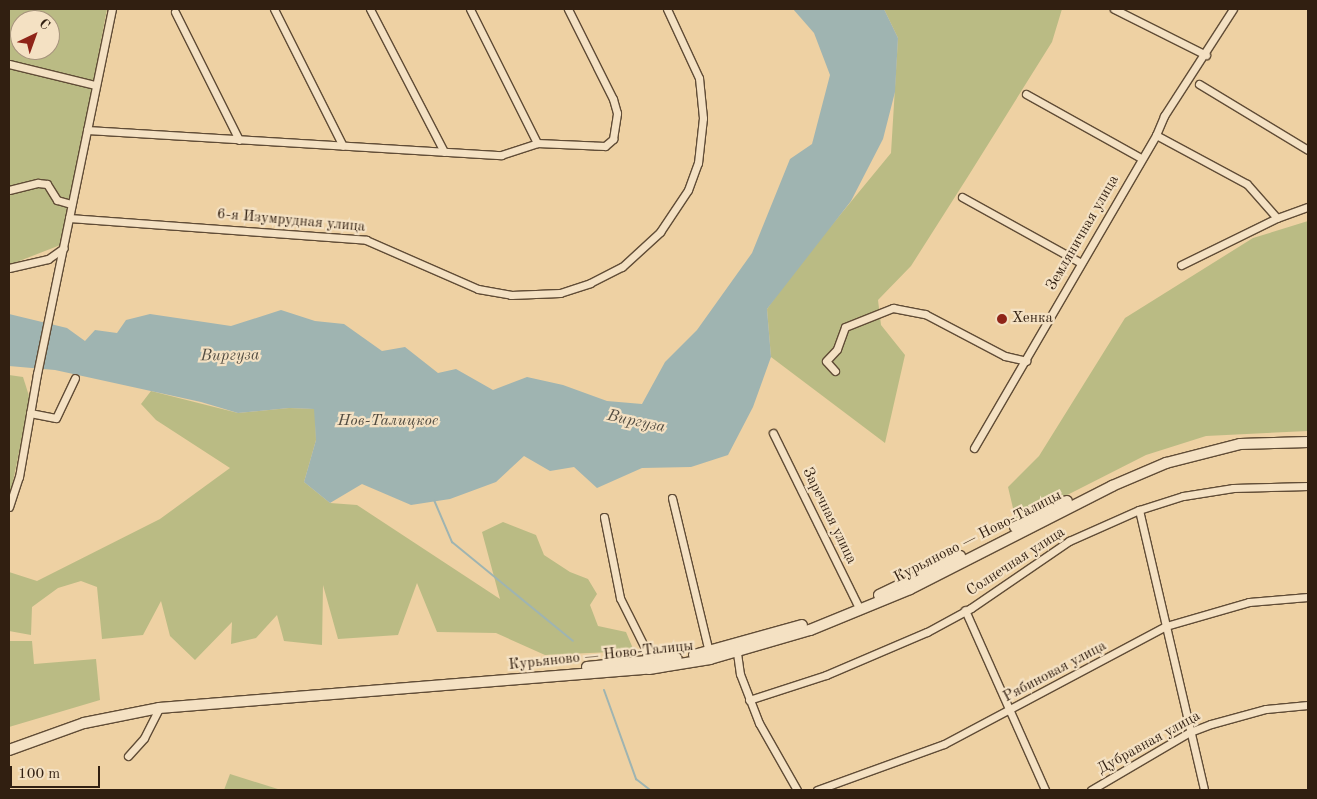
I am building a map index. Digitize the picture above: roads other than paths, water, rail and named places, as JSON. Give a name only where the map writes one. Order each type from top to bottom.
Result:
[{"type":"main road","name":"Курьяново — Ново-Талицы","points":[[9,742],[81,717],[158,702],[647,661],[709,652],[766,637],[859,607],[1109,480],[1161,458],[1206,444],[1240,438],[1308,435]]},
{"type":"main road","name":"Курьяново — Ново-Талицы","points":[[9,750],[84,723],[159,708],[649,669],[737,652],[935,577],[1112,486],[1166,463],[1240,444],[1308,442]]},
{"type":"street","points":[[9,508],[19,476],[37,374],[64,248],[95,84],[112,9]]},
{"type":"street","points":[[274,9],[343,146]]},
{"type":"street","points":[[370,9],[444,152]]},
{"type":"street","points":[[470,9],[537,143]]},
{"type":"street","points":[[87,130],[501,155],[537,143],[605,146],[613,139],[616,113],[613,99],[568,9]]},
{"type":"street","name":"6-я Изумрудная улица","points":[[69,218],[366,240],[478,289],[511,296],[560,292],[590,283],[622,267],[660,232],[688,190],[698,163],[703,118],[699,78],[668,9]]},
{"type":"street","points":[[1114,9],[1206,54]]},
{"type":"street","name":"Земляничная улица","points":[[974,448],[1026,362],[1156,135],[1164,116],[1206,54],[1233,9]]},
{"type":"street","points":[[175,12],[239,140]]},
{"type":"street","points":[[9,64],[95,84]]},
{"type":"street","points":[[1199,84],[1308,150]]},
{"type":"street","points":[[1026,94],[1142,158]]},
{"type":"street","points":[[1156,135],[1247,184],[1276,218]]},
{"type":"street","points":[[9,190],[38,183],[47,184],[57,200],[71,204]]},
{"type":"street","points":[[962,197],[1081,263]]},
{"type":"street","points":[[1181,265],[1276,218],[1308,207]]},
{"type":"street","points":[[9,268],[48,259],[64,248]]},
{"type":"street","points":[[835,371],[826,361],[837,349],[845,327],[893,308],[925,314],[1005,356],[1026,362]]},
{"type":"street","points":[[30,413],[56,418],[75,378]]},
{"type":"street","name":"Заречная улица","points":[[773,433],[859,607]]},
{"type":"street","name":"Солнечная улица","points":[[749,700],[891,649],[965,610],[1069,541],[1139,510],[1183,496],[1233,488],[1308,486]]},
{"type":"street","points":[[672,498],[709,652]]},
{"type":"street","points":[[1139,510],[1204,790]]},
{"type":"street","points":[[604,517],[620,598],[646,650],[647,661]]},
{"type":"street","name":"Рябиновая улица","points":[[817,790],[944,744],[1166,626],[1232,605],[1271,598],[1308,597]]},
{"type":"street","points":[[965,610],[1045,790]]},
{"type":"street","points":[[737,652],[749,700],[770,746],[797,790]]},
{"type":"street","name":"Дубравная улица","points":[[1091,790],[1190,732],[1266,709],[1308,706]]},
{"type":"street","points":[[128,756],[144,738],[159,708]]},
{"type":"water","name":"Нов-Талицкое","points":[[793,9],[884,9],[898,38],[895,92],[883,139],[851,201],[767,309],[771,357],[753,407],[728,455],[691,467],[642,468],[597,488],[574,467],[550,471],[524,456],[496,482],[450,499],[411,505],[362,484],[330,503],[304,482],[316,440],[314,409],[289,408],[238,413],[201,402],[55,370],[9,366],[9,314],[67,328],[85,341],[95,330],[117,333],[126,320],[150,314],[231,326],[281,310],[315,321],[344,324],[382,351],[405,347],[438,373],[456,369],[493,390],[527,377],[563,385],[607,401],[642,404],[665,362],[697,330],[752,253],[790,159],[812,144],[830,75],[814,33]]},
{"type":"waterway","points":[[434,500],[452,542],[573,641]]},
{"type":"waterway","points":[[604,690],[636,779],[650,790]]},
{"type":"place","name":"Хенка","points":[[1002,319]]},
{"type":"water label","name":"Виргуза","points":[[230,356]]},
{"type":"water label","name":"Виргуза","points":[[636,422]]}]
